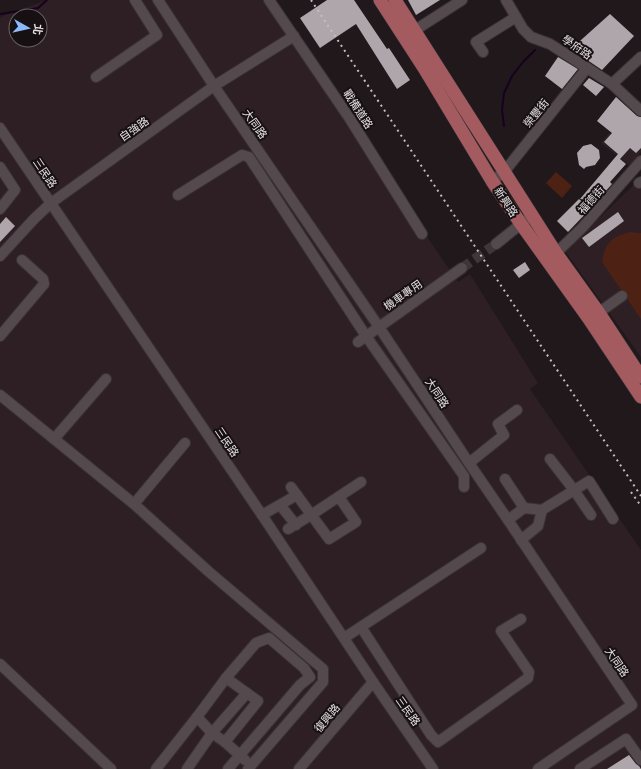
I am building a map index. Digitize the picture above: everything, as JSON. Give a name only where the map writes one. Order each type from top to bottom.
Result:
[{"type":"main road","name":"新興路","points":[[380,0],[409,34],[504,172],[533,216],[551,256]]},
{"type":"main road","name":"新興路","points":[[395,0],[424,68],[492,181],[520,224],[551,256],[594,316],[641,377]]},
{"type":"main road","name":"新興路","points":[[594,316],[641,397]]},
{"type":"street","points":[[96,77],[157,35],[135,0]]},
{"type":"street","name":"大同路","points":[[158,0],[214,86],[379,327],[469,464],[522,540],[632,705],[538,769]]},
{"type":"street","name":"戰備道路","points":[[269,0],[350,119],[422,234]]},
{"type":"street","points":[[409,34],[462,0]]},
{"type":"street","name":"學府路","points":[[506,0],[523,29],[532,37],[550,44],[612,84],[641,111]]},
{"type":"street","points":[[483,52],[476,42],[516,16]]},
{"type":"street","name":"自強路","points":[[0,256],[51,203],[214,86],[294,36]]},
{"type":"street","points":[[612,84],[641,57]]},
{"type":"street","name":"榮豐街","points":[[492,181],[504,172],[587,68]]},
{"type":"street","name":"三民路","points":[[0,128],[433,769]]},
{"type":"street","points":[[178,195],[242,156],[249,157],[362,339],[464,476],[464,487]]},
{"type":"street","name":"福德街","points":[[551,256],[582,228],[641,161]]},
{"type":"street","points":[[0,167],[15,190],[0,209]]},
{"type":"street","points":[[496,244],[520,224],[533,216]]},
{"type":"street","points":[[0,336],[44,284],[44,279],[22,260]]},
{"type":"street","name":"機車專用","points":[[362,339],[462,268]]},
{"type":"street","points":[[594,316],[622,296]]},
{"type":"street","points":[[54,439],[106,378]]},
{"type":"street","points":[[0,395],[134,504],[208,571],[323,669],[323,682],[249,767],[240,755],[212,733],[197,717]]},
{"type":"street","points":[[469,464],[504,435],[498,424],[517,410]]},
{"type":"street","points":[[134,504],[185,443]]},
{"type":"street","points":[[550,459],[591,515]]},
{"type":"street","points":[[505,479],[524,508]]},
{"type":"street","points":[[508,520],[524,508],[542,510],[589,481],[613,519]]},
{"type":"street","points":[[280,505],[292,527],[361,482]]},
{"type":"street","points":[[262,515],[280,505],[294,491],[329,539],[356,522],[339,497]]},
{"type":"street","points":[[522,540],[538,526],[542,510]]},
{"type":"street","points":[[344,638],[481,548]]},
{"type":"street","points":[[361,627],[431,735],[438,742],[528,678],[530,672],[501,631],[521,619]]},
{"type":"street","points":[[156,769],[226,678],[256,643],[269,638],[304,668],[310,677],[300,685],[228,769]]},
{"type":"street","points":[[0,664],[111,769]]},
{"type":"street","points":[[225,742],[258,700],[226,678]]},
{"type":"street","name":"復興路","points":[[299,769],[373,682]]},
{"type":"street","points":[[187,769],[212,733],[247,693]]},
{"type":"street","points":[[580,769],[626,738],[641,760]]},
{"type":"shaded area","points":[[47,0],[265,0],[458,282],[470,274],[538,383],[530,389],[641,550],[641,769],[0,769],[0,17],[8,14],[8,48],[48,48],[48,8],[25,8]]},
{"type":"shaded area","points":[[641,130],[641,152],[630,166],[601,143],[609,133],[627,147]]},
{"type":"shaded area","points":[[556,172],[572,186],[562,198],[546,183]]},
{"type":"shaded area","points":[[641,178],[641,357],[565,251]]},
{"type":"shaded area","points":[[630,232],[641,233],[641,319],[602,262],[607,245],[618,236]]},
{"type":"building","points":[[327,0],[354,0],[410,80],[397,89],[356,24],[320,48],[300,18]]},
{"type":"building","points":[[408,0],[440,0],[416,15]]},
{"type":"building","points":[[610,14],[634,36],[602,70],[571,49]]},
{"type":"building","points":[[558,57],[578,69],[562,89],[545,76]]},
{"type":"building","points":[[589,78],[604,87],[596,96],[583,85]]},
{"type":"building","points":[[616,97],[637,116],[641,117],[641,148],[636,153],[630,148],[620,159],[626,164],[610,182],[612,184],[597,201],[580,199],[618,154],[604,142],[612,133],[597,121]]},
{"type":"building","points":[[591,144],[599,150],[600,158],[595,165],[584,169],[579,165],[577,153],[583,146]]},
{"type":"building","points":[[579,199],[590,209],[568,232],[557,221]]},
{"type":"building","points":[[618,212],[624,221],[589,247],[582,238]]},
{"type":"building","points":[[6,217],[15,226],[0,242],[0,224]]},
{"type":"building","points":[[525,262],[530,270],[519,278],[513,270]]},
{"type":"building","points":[[629,755],[641,769],[607,769]]},
{"type":"waterway","points":[[0,14],[38,8],[47,0]]},
{"type":"waterway","points":[[504,126],[502,110],[504,93],[512,76],[535,50]]},
{"type":"tunnel","points":[[462,268],[496,244]]},
{"type":"railway","points":[[311,0],[641,496]]},
{"type":"railway","points":[[631,492],[641,506]]}]
